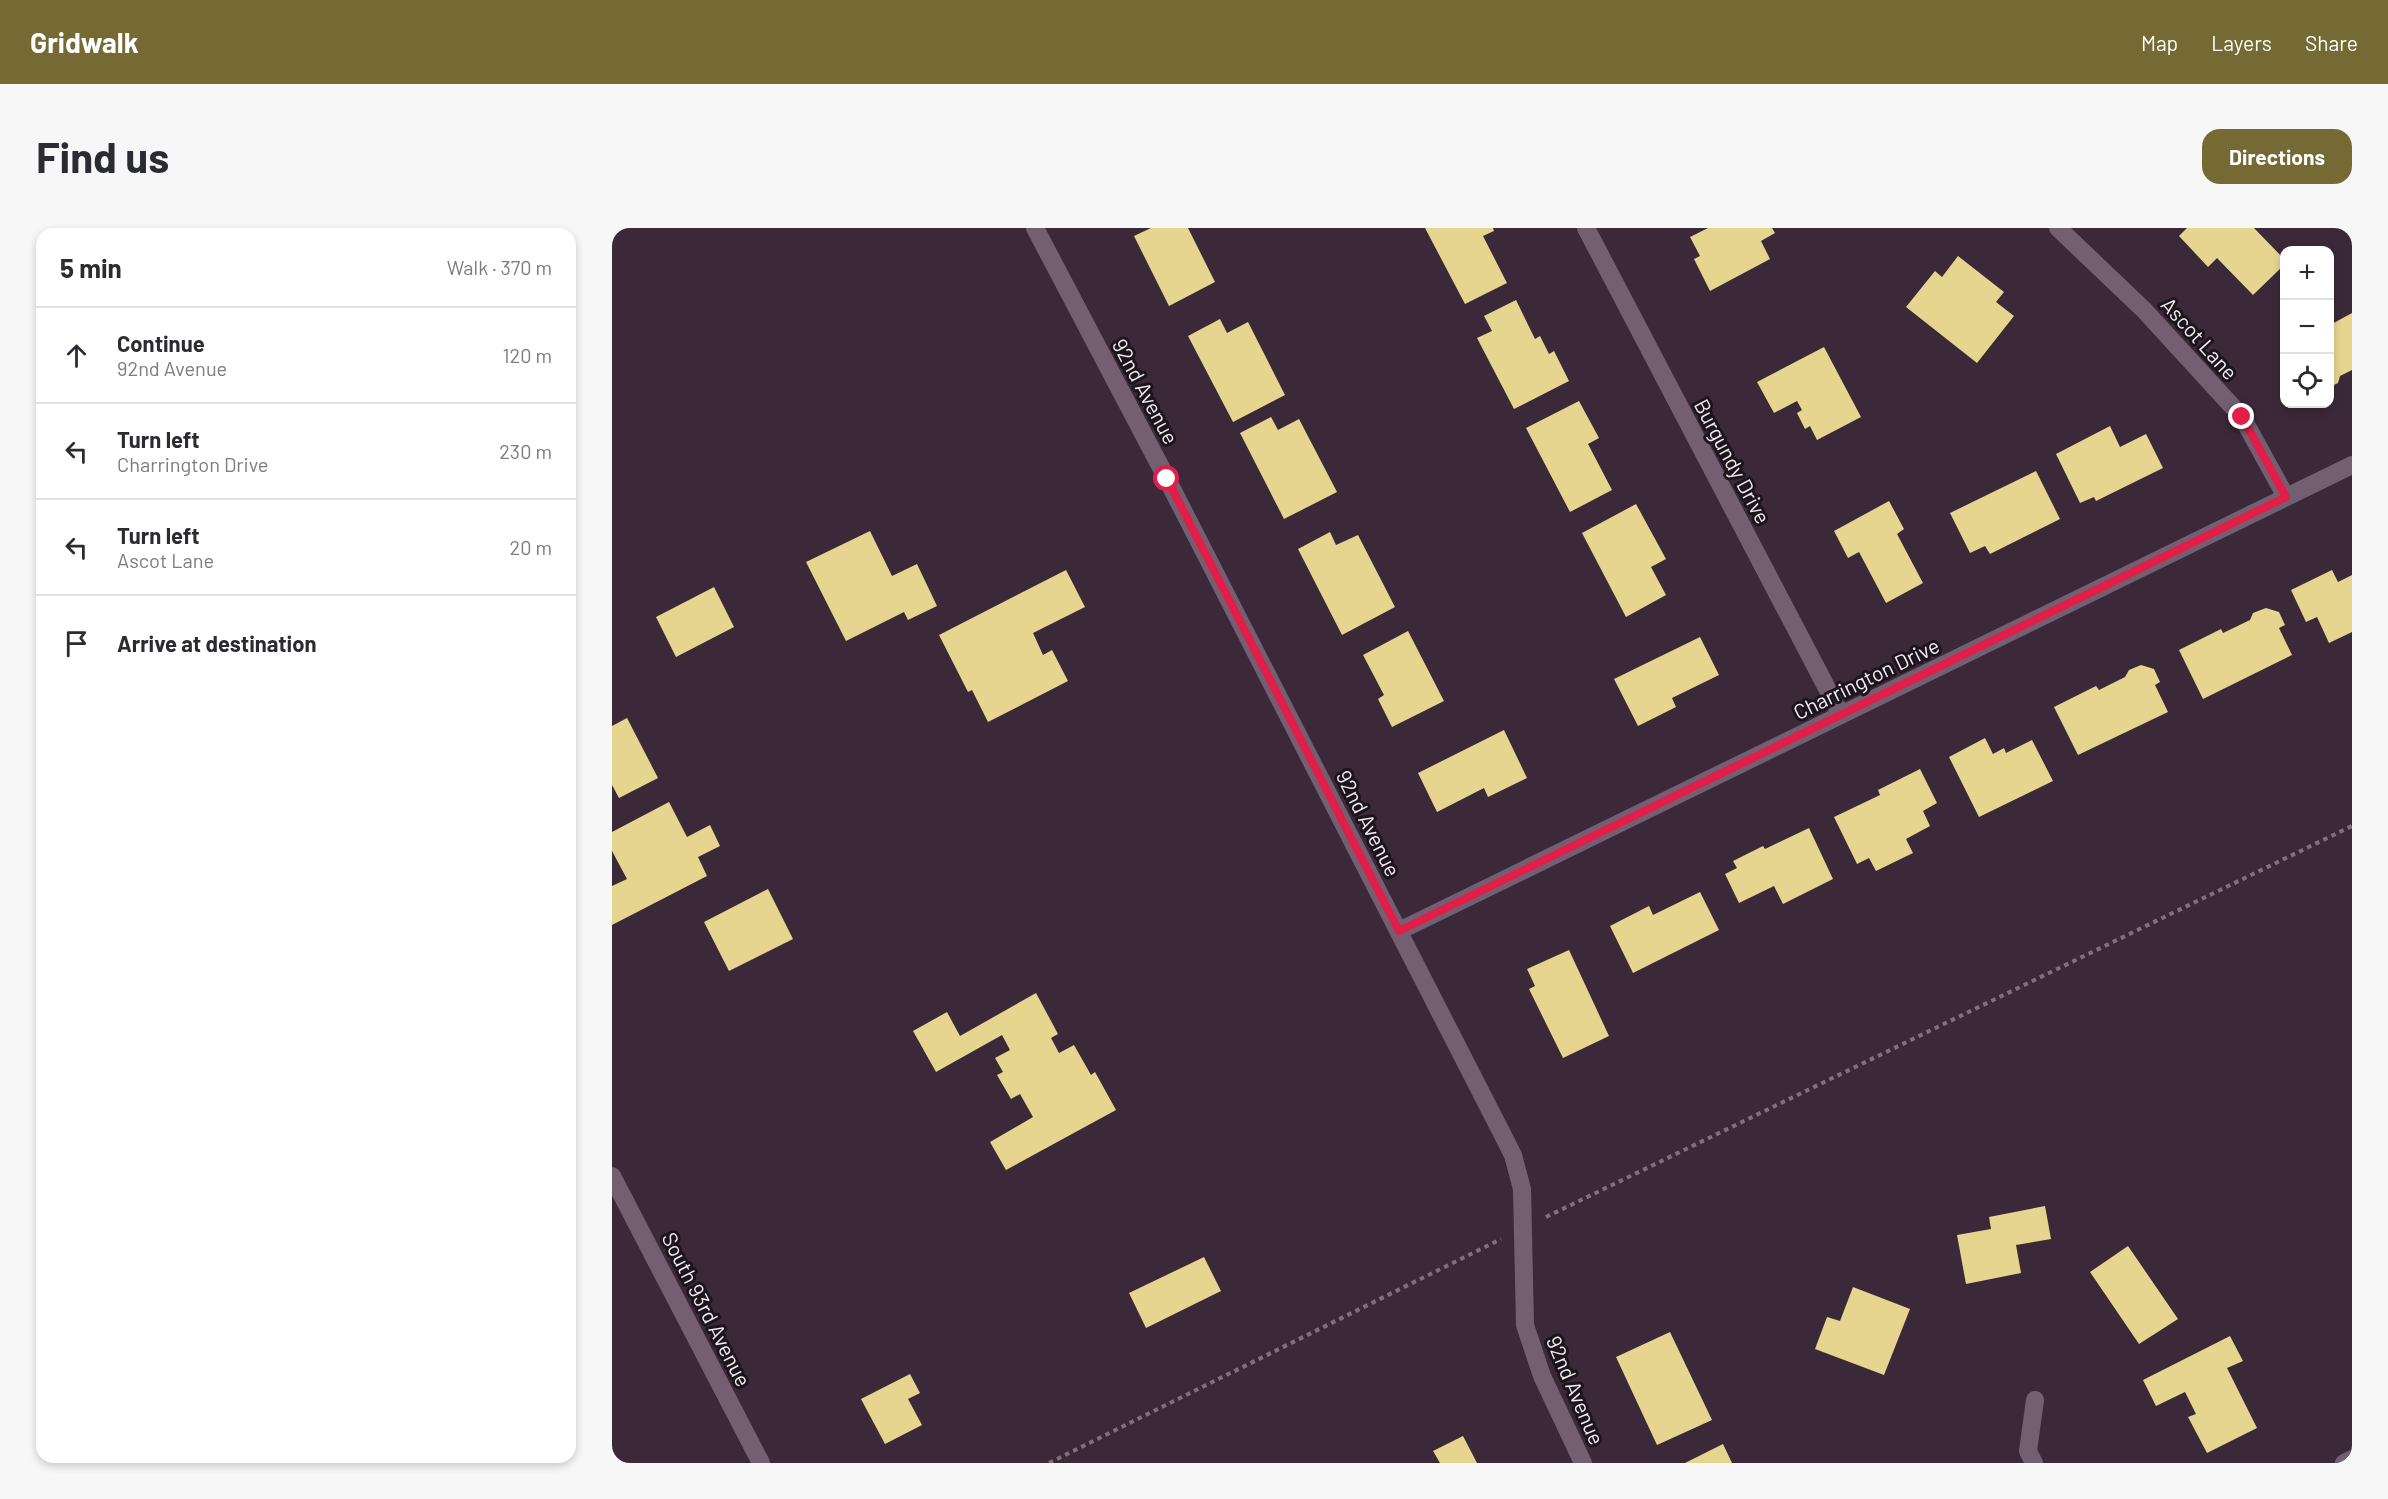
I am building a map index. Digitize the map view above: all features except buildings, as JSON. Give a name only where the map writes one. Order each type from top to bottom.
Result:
[{"type":"street","name":"92nd Avenue","points":[[1035,228],[1167,479],[1514,1155],[1522,1189],[1525,1325],[1542,1376],[1583,1463]]},
{"type":"street","name":"Burgundy Drive","points":[[1586,228],[1841,715]]},
{"type":"street","name":"Ascot Lane","points":[[2058,228],[2144,310],[2242,417],[2286,497]]},
{"type":"street","name":"Charrington Drive","points":[[1399,931],[2352,465]]},
{"type":"street","name":"South 93rd Avenue","points":[[612,1176],[761,1463]]},
{"type":"street","points":[[2034,1463],[2028,1451],[2035,1400]]},
{"type":"street","points":[[2344,1463],[2352,1459]]},
{"type":"path","points":[[1544,1218],[2352,826]]},
{"type":"path","points":[[1049,1463],[1497,1242]]},
{"type":"route","points":[[1167,479],[1399,931],[2286,497],[2242,417]]}]
